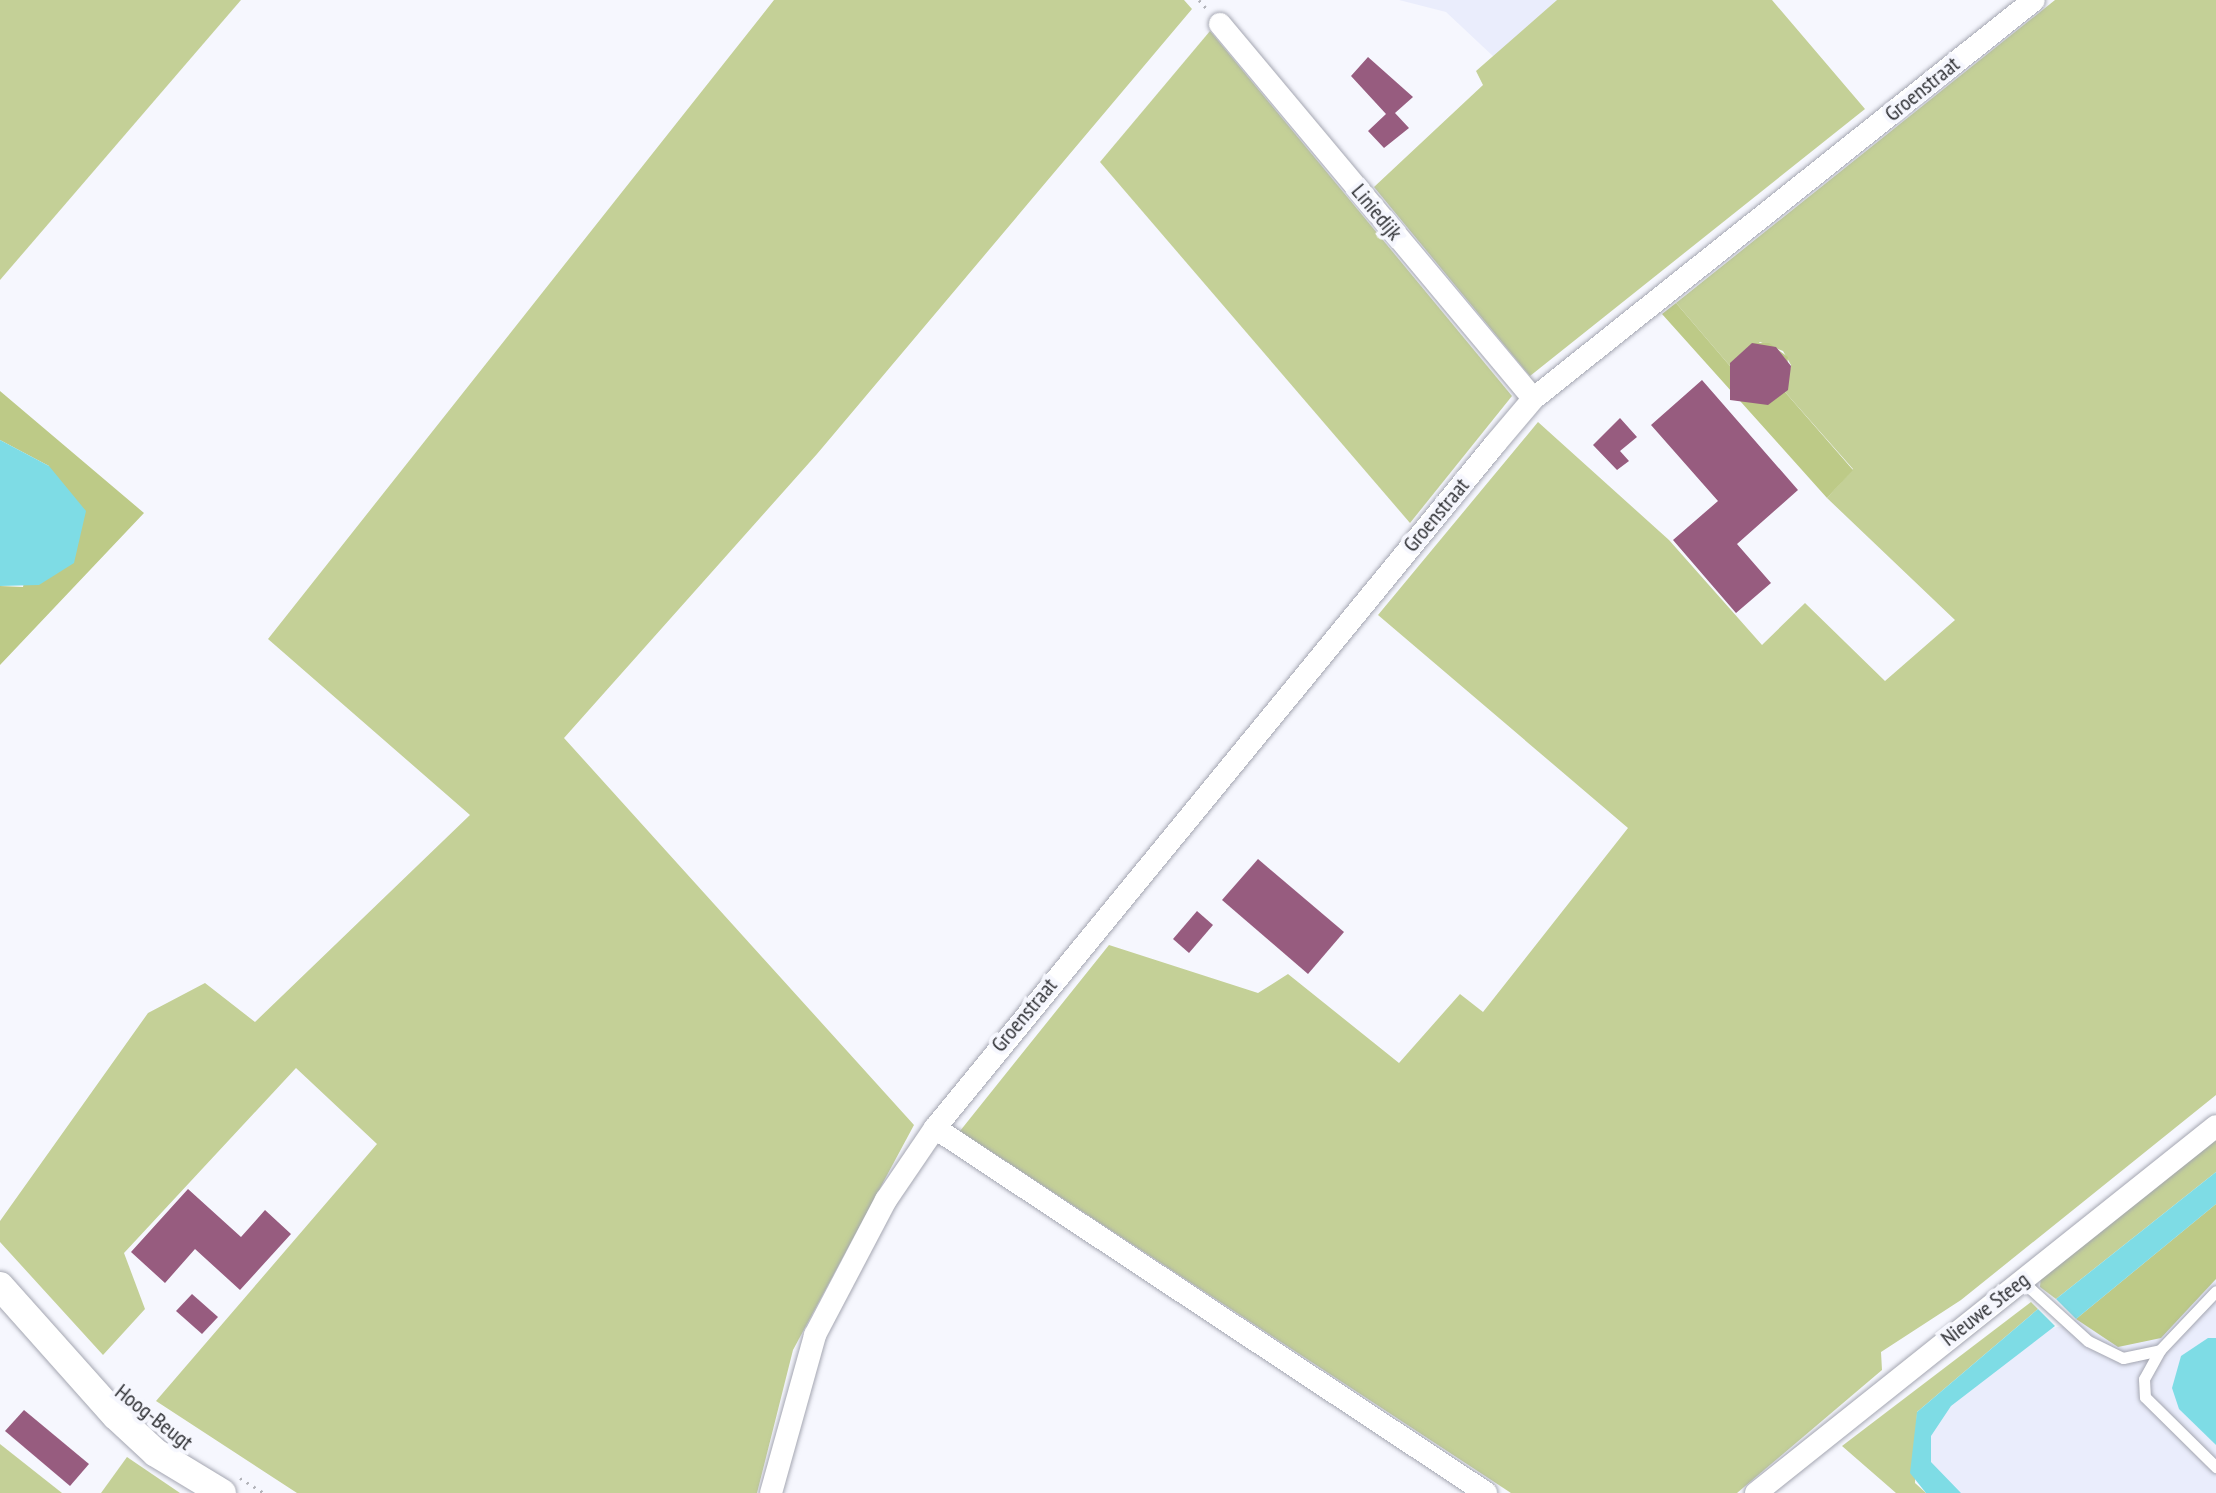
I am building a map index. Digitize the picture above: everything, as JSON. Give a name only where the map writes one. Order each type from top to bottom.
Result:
[{"type":"street","name":"Groenstraat","points":[[771,1493],[815,1335],[886,1200],[935,1128],[1533,399],[2034,0]]},
{"type":"street","name":"Liniedijk","points":[[1220,24],[1533,399]]},
{"type":"street","name":"Nieuwe Steeg","points":[[1756,1493],[2216,1126]]},
{"type":"street","points":[[935,1128],[1486,1493]]},
{"type":"street","name":"Hoog-Beugt","points":[[0,1286],[116,1416],[156,1453],[229,1485]]},
{"type":"lane","points":[[2022,1281],[2101,1350],[2123,1358],[2160,1350]]},
{"type":"lane","points":[[2214,1297],[2160,1350],[2144,1379],[2145,1397],[2216,1467]]},
{"type":"path","points":[[229,1485],[264,1493]]},
{"type":"shaded area","points":[[1399,0],[1557,0],[1495,58],[1446,12]]},
{"type":"shaded area","points":[[2216,1188],[2216,1493],[1945,1493],[1921,1473],[1925,1417],[2034,1331],[2069,1325]]},
{"type":"green space","points":[[0,0],[241,0],[0,280]]},
{"type":"green space","points":[[774,0],[1184,0],[1192,9],[817,454],[564,738],[914,1125],[793,1350],[757,1493],[297,1493],[156,1401],[377,1144],[296,1068],[124,1253],[145,1309],[103,1355],[0,1242],[0,1221],[148,1013],[205,983],[255,1022],[470,815],[268,639]]},
{"type":"green space","points":[[1557,0],[1772,0],[1865,109],[1530,376],[1374,187],[1483,85],[1476,71]]},
{"type":"green space","points":[[2055,0],[2216,0],[2216,1095],[1961,1300],[1881,1352],[1882,1370],[1737,1493],[1511,1493],[960,1131],[1109,945],[1258,993],[1288,974],[1399,1063],[1460,994],[1483,1012],[1628,828],[1378,615],[1538,422],[1669,540],[1762,645],[1805,603],[1885,681],[1955,620],[1827,498],[1853,469],[1785,392],[1791,365],[1783,351],[1760,342],[1730,366],[1676,303]]},
{"type":"green space","points":[[1210,31],[1512,396],[1410,523],[1100,162]]},
{"type":"green space","points":[[1676,303],[1730,366],[1753,343],[1769,343],[1788,357],[1785,392],[1853,470],[1827,498],[1662,314]]},
{"type":"green space","points":[[0,391],[144,513],[0,665],[0,586],[23,587],[49,466],[0,440]]},
{"type":"green space","points":[[2216,1133],[2216,1172],[2056,1299],[2040,1287],[2041,1274]]},
{"type":"green space","points":[[2216,1204],[2216,1279],[2161,1338],[2118,1347],[2076,1319]]},
{"type":"green space","points":[[2031,1302],[2038,1309],[1917,1412],[1915,1483],[1926,1493],[1896,1493],[1842,1446]]},
{"type":"green space","points":[[0,1444],[62,1493],[0,1493]]},
{"type":"green space","points":[[127,1457],[180,1493],[101,1493]]},
{"type":"water","points":[[0,440],[49,466],[86,511],[74,563],[39,585],[0,586]]},
{"type":"water","points":[[2216,1172],[2216,1204],[2076,1319],[2056,1299]]},
{"type":"water","points":[[2038,1309],[2055,1326],[1951,1406],[1931,1436],[1931,1462],[1961,1493],[1926,1493],[1910,1473],[1917,1412]]},
{"type":"water","points":[[2208,1338],[2216,1338],[2216,1445],[2179,1409],[2172,1388],[2181,1356]]},
{"type":"building","points":[[1368,57],[1413,97],[1395,113],[1409,128],[1384,148],[1368,131],[1386,114],[1351,76]]},
{"type":"building","points":[[1752,343],[1776,347],[1791,366],[1788,390],[1768,405],[1730,400],[1730,363]]},
{"type":"building","points":[[1702,380],[1798,490],[1737,544],[1771,583],[1736,613],[1673,540],[1718,501],[1651,425]]},
{"type":"building","points":[[1620,418],[1637,437],[1620,451],[1629,461],[1617,470],[1593,445]]},
{"type":"building","points":[[1258,859],[1344,932],[1308,974],[1222,900]]},
{"type":"building","points":[[1197,911],[1213,925],[1189,953],[1173,939]]},
{"type":"building","points":[[188,1189],[241,1237],[265,1210],[291,1234],[240,1290],[195,1249],[165,1283],[131,1252]]},
{"type":"building","points":[[192,1294],[218,1317],[202,1334],[176,1311]]},
{"type":"building","points":[[24,1410],[89,1464],[70,1486],[5,1431]]}]
